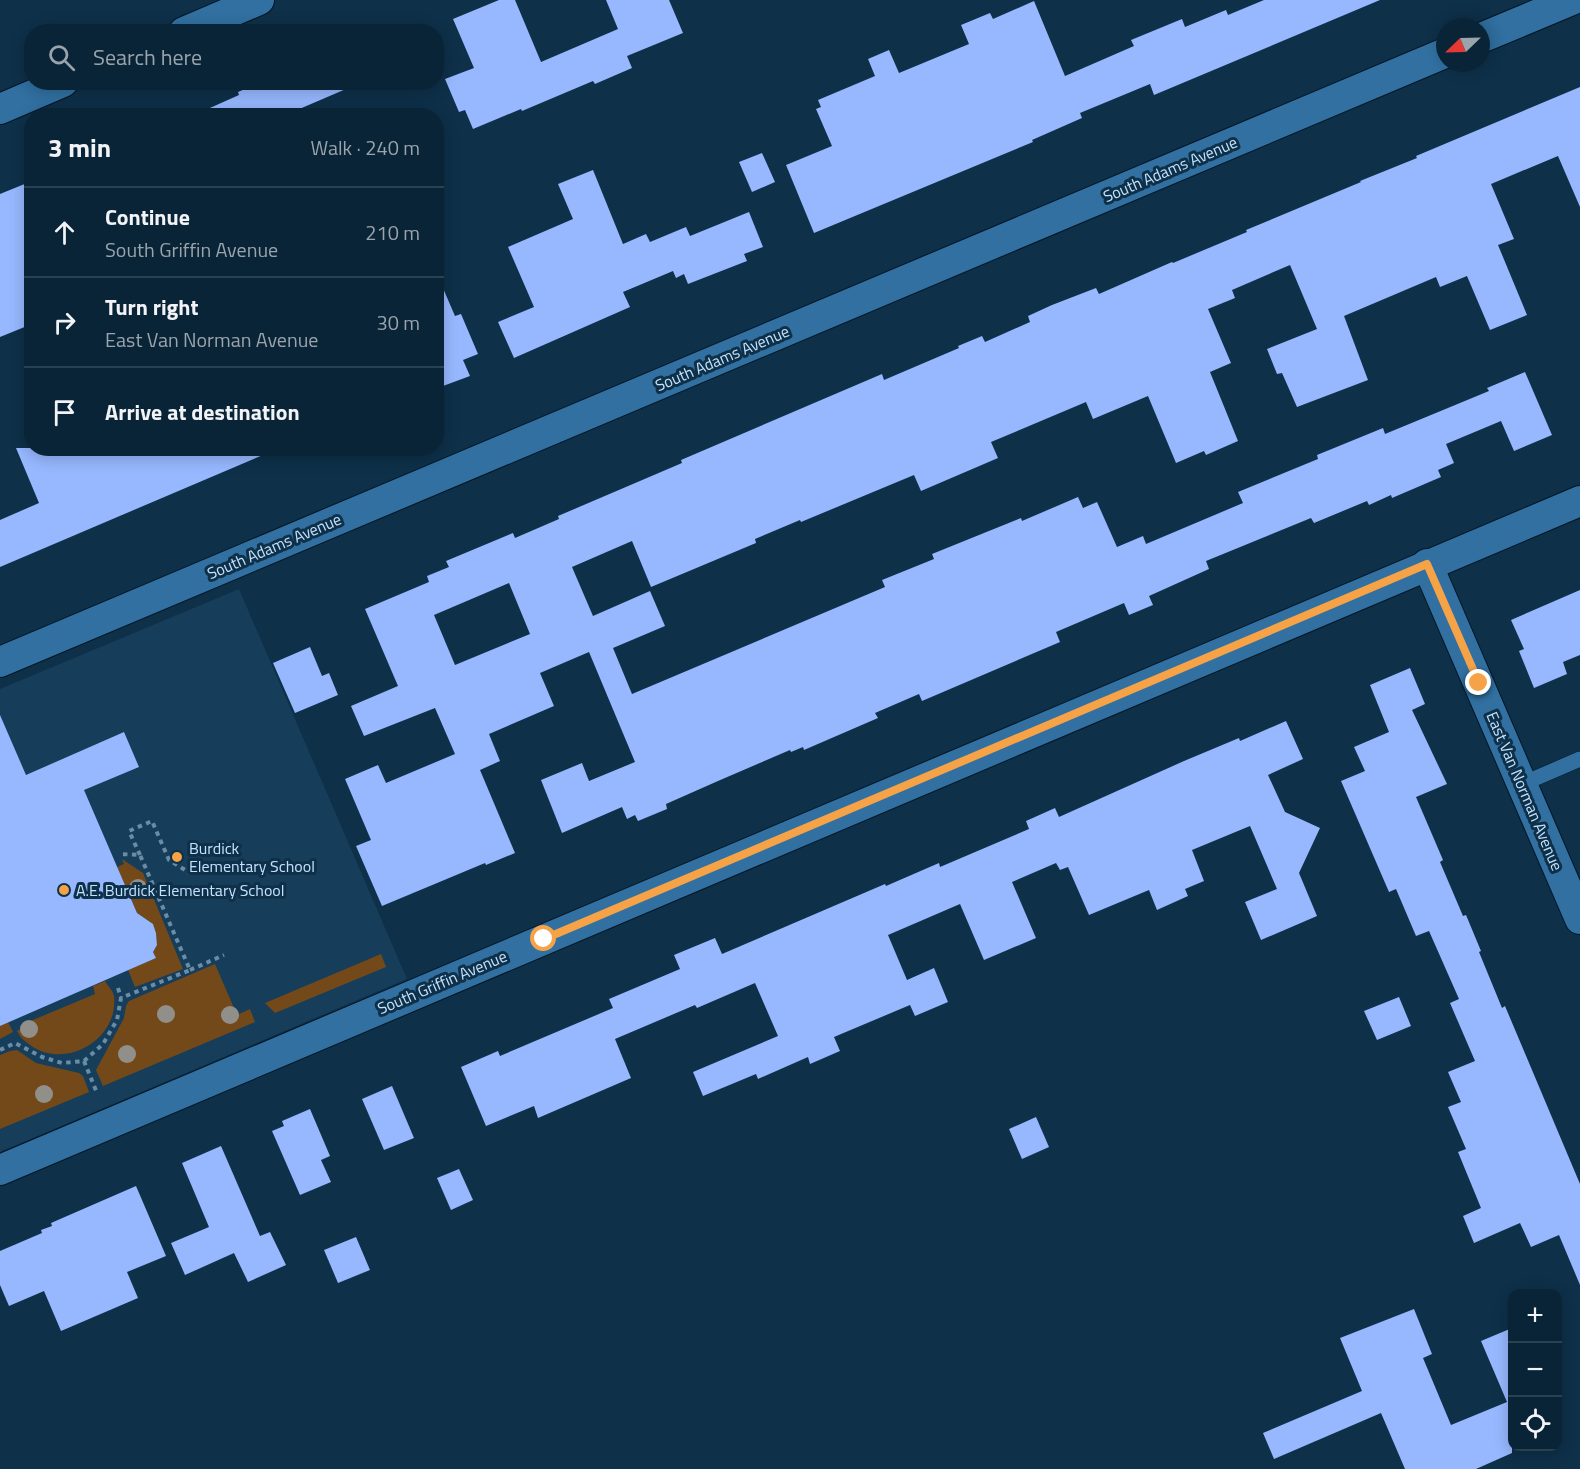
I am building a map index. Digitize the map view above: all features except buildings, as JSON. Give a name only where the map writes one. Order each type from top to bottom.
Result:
[{"type":"street","points":[[203,24],[259,0]]},
{"type":"street","points":[[1490,34],[1572,0]]},
{"type":"street","name":"South Adams Avenue","points":[[0,662],[1436,58]]},
{"type":"street","points":[[0,109],[44,90]]},
{"type":"street","name":"South Griffin Avenue","points":[[0,1170],[1580,501]]},
{"type":"street","name":"East Van Norman Avenue","points":[[1427,564],[1580,918]]},
{"type":"lane","points":[[1522,784],[1580,759]]},
{"type":"path","points":[[190,873],[169,860],[152,821],[129,831],[190,970]]},
{"type":"path","points":[[120,854],[140,855]]},
{"type":"path","points":[[121,998],[224,955]]},
{"type":"path","points":[[0,1050],[15,1043],[42,1057],[62,1063],[84,1061],[103,1044],[117,1020],[121,998],[118,988]]},
{"type":"path","points":[[84,1061],[97,1093]]},
{"type":"shaded area","name":"Burdick Elementary School","points":[[239,589],[407,979],[0,1152],[0,689]]},
{"type":"shaded area","points":[[122,859],[143,873],[183,969],[135,987],[128,970],[156,958],[153,952],[157,945],[156,933],[153,924],[137,913],[117,867],[124,864]]},
{"type":"shaded area","points":[[381,954],[386,967],[275,1013],[265,1003]]},
{"type":"shaded area","points":[[215,964],[237,1015],[250,1009],[255,1022],[103,1086],[96,1070],[124,1018],[129,1001]]},
{"type":"shaded area","points":[[105,981],[114,996],[113,1011],[108,1025],[88,1046],[75,1052],[47,1053],[33,1047],[17,1031],[22,1028],[21,1025],[95,994],[93,986]]},
{"type":"shaded area","points":[[8,1022],[13,1032],[0,1039],[0,1026]]},
{"type":"shaded area","points":[[17,1050],[36,1063],[79,1073],[83,1076],[89,1092],[0,1129],[0,1055]]},
{"type":"place","name":"Burdick Elementary School","points":[[177,857]]},
{"type":"place","name":"A.E. Burdick Elementary School","points":[[64,890]]},
{"type":"route","points":[[544,939],[1427,564],[1479,683]]}]
